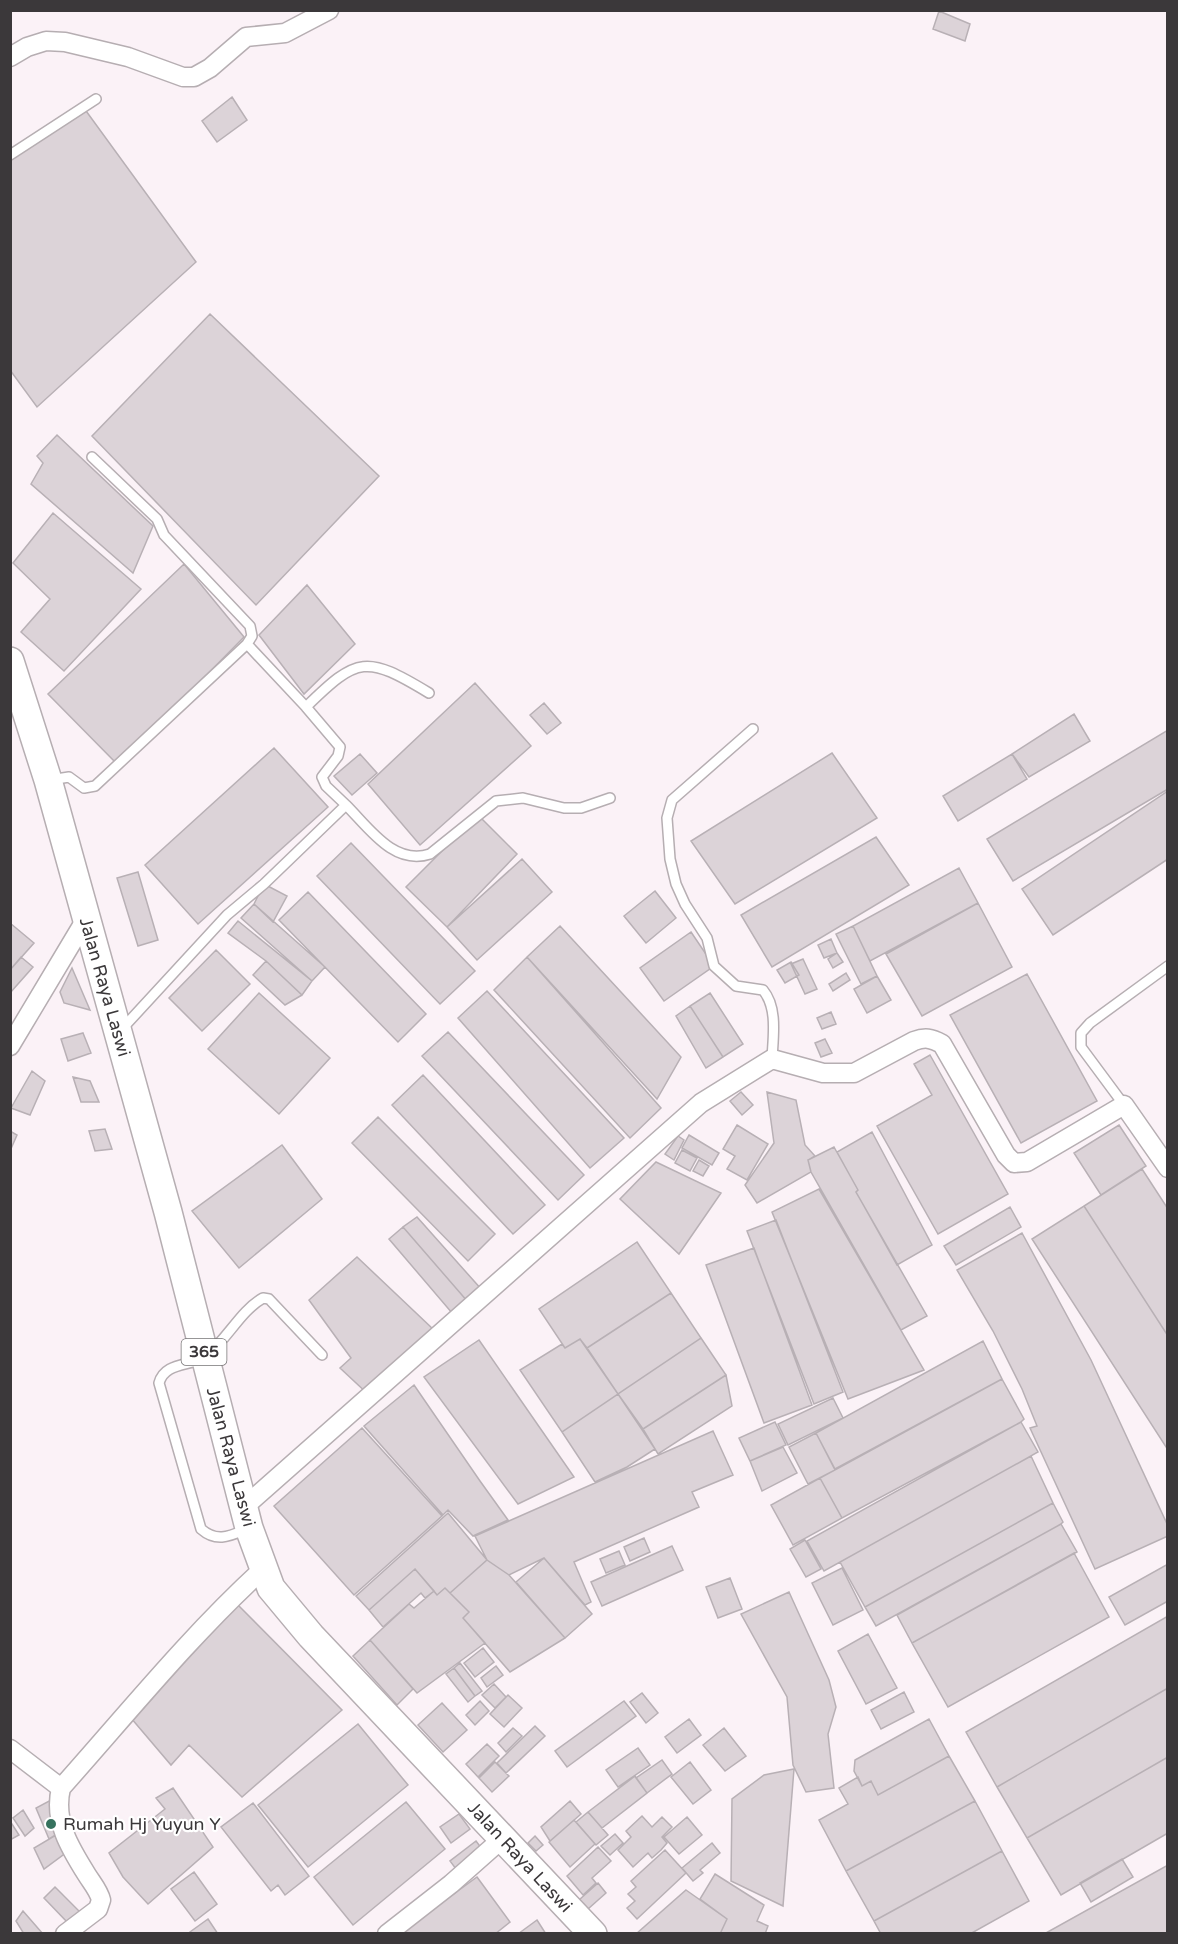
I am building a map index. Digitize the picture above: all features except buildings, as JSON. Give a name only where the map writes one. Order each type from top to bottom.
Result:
[{"type":"main road","name":"Jalan Raya Laswi","points":[[10,661],[48,780],[205,1357],[246,1518],[262,1570],[271,1588],[311,1636],[593,1934]]},
{"type":"street","points":[[10,57],[27,47],[46,41],[65,42],[128,57],[183,77],[194,77],[210,68],[246,37],[285,33],[329,10]]},
{"type":"street","points":[[10,1046],[86,919]]},
{"type":"street","points":[[246,1518],[701,1103],[772,1059],[823,1073],[854,1073],[914,1041],[924,1038],[934,1039],[942,1044],[1006,1155],[1014,1163],[1021,1165],[1124,1105],[1167,1168]]},
{"type":"street","points":[[65,1934],[98,1909],[101,1900],[75,1855],[59,1820],[57,1806],[61,1788],[160,1672],[225,1604],[262,1570]]},
{"type":"street","points":[[10,1749],[61,1788]]},
{"type":"street","points":[[387,1934],[452,1884],[503,1838]]},
{"type":"lane","points":[[10,155],[96,99]]},
{"type":"lane","points":[[48,780],[69,777],[84,788],[95,786],[247,644],[252,636],[250,626],[164,535],[157,519],[92,457]]},
{"type":"lane","points":[[247,644],[340,747],[338,756],[322,777],[326,786],[396,852],[408,857],[430,854],[496,801],[523,798],[572,808],[610,798]]},
{"type":"lane","points":[[306,707],[345,672],[367,666],[387,670],[429,693]]},
{"type":"lane","points":[[753,729],[672,800],[667,818],[670,858],[676,884],[685,904],[707,938],[714,966],[736,986],[763,990],[767,996],[773,1018],[772,1059]]},
{"type":"lane","points":[[118,1033],[227,915],[264,884],[346,805]]},
{"type":"lane","points":[[1124,1105],[1081,1047],[1081,1033],[1090,1023],[1167,966]]},
{"type":"lane","points":[[246,1518],[224,1539],[207,1535],[201,1529],[159,1383],[164,1373],[170,1369],[205,1357],[263,1298],[269,1299],[322,1355]]},
{"type":"place","name":"Rumah Hj Yuyun Y","points":[[51,1824]]}]
